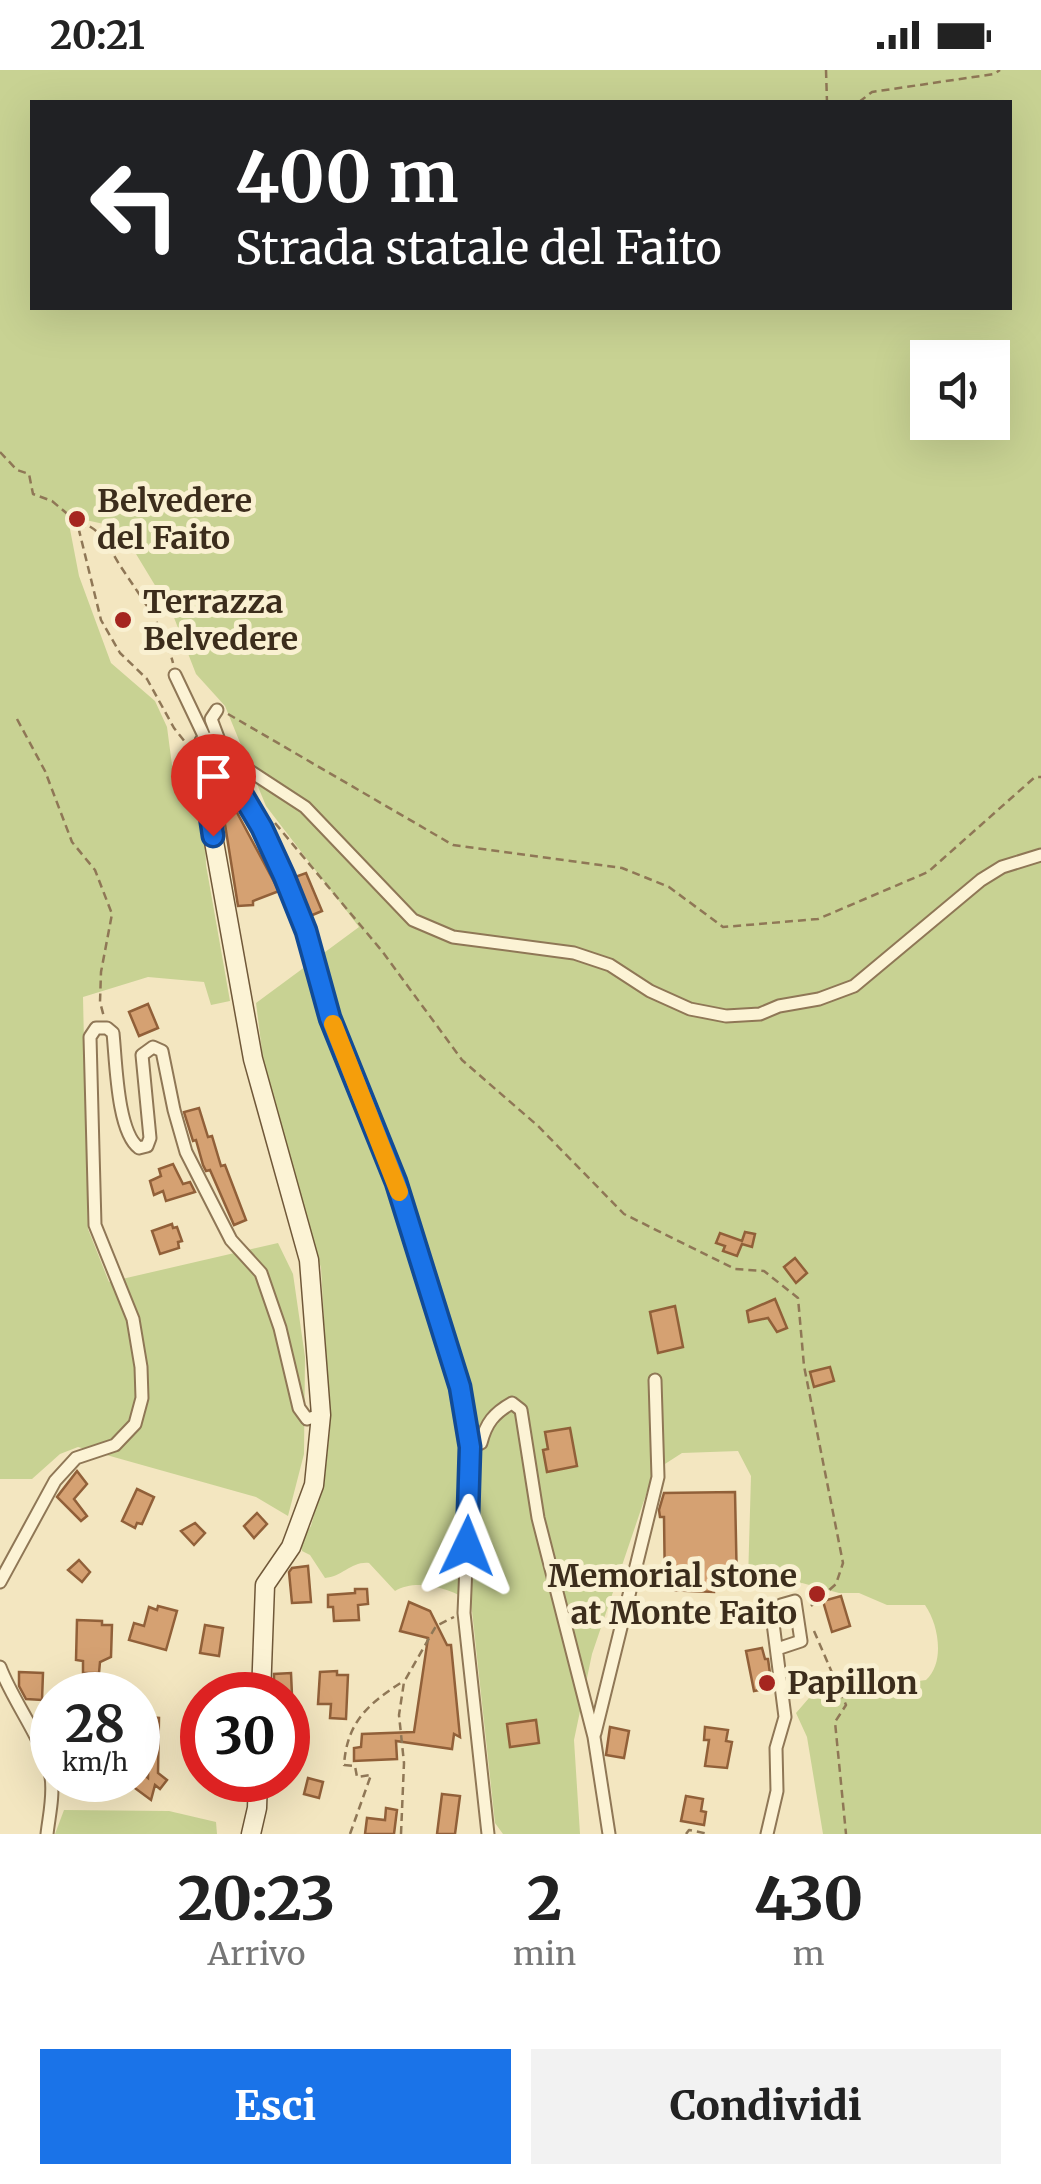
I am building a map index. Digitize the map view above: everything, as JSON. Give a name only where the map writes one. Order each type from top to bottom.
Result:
[{"type":"street","points":[[175,675],[209,763],[242,794],[262,828],[306,931],[330,1018],[396,1182],[460,1387],[470,1447],[464,1612],[488,1834]]},
{"type":"street","points":[[217,710],[210,719],[225,754],[304,808],[413,920],[453,937],[574,953],[610,966],[650,991],[690,1009],[726,1016],[760,1014],[854,986],[981,880],[1002,867],[1041,855]]},
{"type":"street","points":[[203,744],[220,742]]},
{"type":"street","points":[[221,773],[210,774],[206,788],[213,836],[254,1059],[309,1260],[321,1415],[314,1485],[291,1547],[265,1585],[262,1672]]},
{"type":"street","points":[[0,1582],[56,1481],[76,1458],[115,1445],[134,1424],[142,1398],[142,1367],[133,1319],[95,1226],[90,1037],[96,1028],[108,1028],[112,1034],[120,1098],[130,1140],[139,1148],[147,1146],[150,1138],[142,1055],[149,1048],[162,1050],[186,1152],[231,1240],[261,1273],[280,1328],[299,1408],[306,1419],[321,1415]]},
{"type":"street","points":[[594,1737],[658,1477],[655,1380]]},
{"type":"street","points":[[470,1447],[481,1442],[486,1426],[498,1411],[512,1404],[521,1410],[538,1518],[594,1737],[609,1834]]},
{"type":"street","points":[[767,1834],[776,1791],[776,1748],[785,1717],[773,1622],[781,1605],[796,1600],[801,1641],[777,1648]]},
{"type":"street","points":[[0,1667],[45,1755],[52,1778],[46,1834]]},
{"type":"street","points":[[251,1834],[255,1802]]},
{"type":"street","points":[[476,1834],[486,1816]]},
{"type":"path","points":[[826,70],[827,100]]},
{"type":"path","points":[[862,100],[872,92],[1000,70]]},
{"type":"path","points":[[0,452],[18,470],[29,474],[33,494],[52,501],[74,519],[94,599],[108,635],[146,679],[185,743],[203,744]]},
{"type":"path","points":[[78,529],[87,524],[98,531],[136,586],[164,633],[175,675]]},
{"type":"path","points":[[217,710],[233,715],[453,845],[622,868],[668,887],[723,928],[818,919],[928,872],[1036,777],[1041,777]]},
{"type":"path","points":[[17,719],[45,771],[72,842],[95,870],[112,914],[101,972],[100,1002],[108,1028]]},
{"type":"path","points":[[278,827],[382,951],[462,1060],[538,1126],[624,1214],[734,1268],[764,1271],[798,1298],[804,1366],[843,1563],[836,1584],[807,1608]]},
{"type":"path","points":[[796,1600],[827,1593]]},
{"type":"path","points":[[401,1834],[404,1763],[399,1715],[404,1682],[436,1626],[464,1612]]},
{"type":"path","points":[[811,1622],[846,1705],[836,1722],[846,1834]]},
{"type":"path","points":[[350,1834],[370,1775],[357,1778],[354,1766],[344,1765],[345,1748],[361,1712],[404,1682]]},
{"type":"path","points":[[686,1834],[689,1830],[709,1834]]},
{"type":"green space","points":[[0,70],[1041,70],[1041,1834],[823,1834],[807,1737],[796,1713],[809,1698],[818,1695],[926,1680],[938,1654],[934,1623],[925,1605],[887,1605],[859,1593],[839,1593],[802,1583],[764,1590],[748,1581],[751,1476],[738,1451],[682,1453],[654,1471],[592,1654],[574,1740],[580,1834],[503,1834],[495,1823],[471,1602],[433,1586],[413,1585],[395,1591],[369,1563],[325,1578],[310,1555],[302,1551],[301,1541],[311,1526],[325,1474],[330,1428],[321,1268],[265,1075],[256,1003],[359,927],[266,806],[225,706],[196,674],[173,615],[133,549],[113,526],[81,519],[69,524],[79,576],[111,663],[155,701],[167,727],[172,765],[204,814],[206,865],[230,1001],[211,1005],[204,982],[148,977],[83,997],[88,1229],[109,1282],[278,1243],[293,1274],[305,1357],[304,1454],[288,1516],[256,1497],[78,1447],[60,1454],[32,1479],[0,1479]]},
{"type":"green space","points":[[64,1810],[169,1811],[216,1822],[217,1834],[55,1834]]},
{"type":"building","points":[[226,792],[279,891],[253,901],[253,905],[238,906],[220,793]]},
{"type":"building","points":[[306,873],[322,911],[310,916],[295,877]]},
{"type":"building","points":[[148,1004],[158,1028],[139,1036],[129,1012]]},
{"type":"building","points":[[199,1108],[246,1220],[234,1225],[210,1170],[206,1171],[203,1165],[184,1112]]},
{"type":"building","points":[[173,1164],[183,1184],[190,1182],[195,1192],[166,1201],[163,1191],[154,1195],[150,1181],[161,1176],[159,1169]]},
{"type":"building","points":[[172,1224],[182,1241],[178,1242],[179,1248],[160,1254],[152,1231]]},
{"type":"building","points":[[745,1232],[755,1234],[752,1247],[742,1244],[737,1256],[723,1251],[725,1246],[716,1243],[720,1233],[742,1241]]},
{"type":"building","points":[[795,1258],[807,1273],[796,1283],[784,1267]]},
{"type":"building","points":[[775,1299],[787,1328],[777,1332],[768,1318],[749,1322],[747,1311]]},
{"type":"building","points":[[675,1306],[683,1347],[658,1353],[650,1312]]},
{"type":"building","points":[[830,1367],[834,1381],[814,1387],[810,1372]]},
{"type":"building","points":[[570,1428],[577,1466],[547,1472],[545,1432]]},
{"type":"building","points":[[77,1471],[87,1484],[74,1499],[87,1516],[81,1521],[57,1497]]},
{"type":"building","points":[[137,1489],[154,1497],[142,1524],[137,1523],[135,1528],[122,1521]]},
{"type":"building","points":[[735,1492],[737,1588],[714,1588],[714,1592],[665,1590],[664,1517],[660,1517],[659,1510],[664,1493]]},
{"type":"building","points":[[257,1513],[267,1524],[254,1538],[244,1526]]},
{"type":"building","points":[[195,1523],[205,1533],[194,1545],[181,1531]]},
{"type":"building","points":[[79,1560],[90,1572],[82,1582],[68,1570]]},
{"type":"building","points":[[308,1566],[311,1602],[292,1603],[289,1572]]},
{"type":"building","points":[[355,1589],[367,1589],[368,1604],[358,1605],[359,1620],[334,1621],[328,1595],[355,1593]]},
{"type":"building","points":[[841,1596],[850,1626],[832,1632],[823,1601]]},
{"type":"building","points":[[409,1602],[430,1611],[447,1645],[451,1645],[460,1737],[454,1734],[452,1749],[396,1741],[397,1759],[354,1761],[354,1748],[361,1747],[362,1734],[414,1732],[428,1638],[400,1631]]},
{"type":"building","points":[[158,1606],[177,1611],[166,1650],[129,1640],[134,1623],[144,1626],[149,1607],[157,1610]]},
{"type":"building","points":[[77,1620],[112,1625],[111,1657],[100,1662],[99,1672],[83,1672],[83,1661],[76,1660]]},
{"type":"building","points":[[205,1625],[223,1628],[219,1656],[200,1653]]},
{"type":"building","points":[[762,1648],[768,1659],[772,1688],[754,1691],[746,1651]]},
{"type":"building","points":[[337,1671],[337,1675],[348,1675],[346,1719],[330,1718],[331,1704],[318,1704],[320,1672]]},
{"type":"building","points":[[19,1672],[30,1672],[30,1699],[19,1686]]},
{"type":"building","points":[[536,1720],[539,1743],[510,1747],[507,1724]]},
{"type":"building","points":[[610,1727],[629,1731],[624,1758],[606,1755]]},
{"type":"building","points":[[705,1727],[728,1730],[726,1741],[732,1742],[727,1768],[705,1766],[709,1740],[704,1740]]},
{"type":"building","points":[[310,1779],[323,1782],[319,1798],[310,1796]]},
{"type":"building","points":[[442,1794],[460,1796],[455,1834],[437,1834]]},
{"type":"building","points":[[686,1796],[703,1799],[704,1825],[681,1821]]},
{"type":"building","points":[[386,1808],[397,1810],[394,1834],[365,1834],[367,1818],[385,1820]]},
{"type":"slow traffic","points":[[333,1024],[399,1192]]},
{"type":"place","name":"Belvedere del Faito","points":[[77,519]]},
{"type":"place","name":"Terrazza Belvedere","points":[[123,620]]},
{"type":"place","name":"Memorial stone at Monte Faito","points":[[817,1594]]},
{"type":"place","name":"Papillon","points":[[767,1683]]},
{"type":"route","points":[[213,836],[206,788],[210,774],[219,770],[242,794],[284,876],[306,931],[330,1018],[396,1182],[460,1387],[470,1447],[467,1546]]}]
